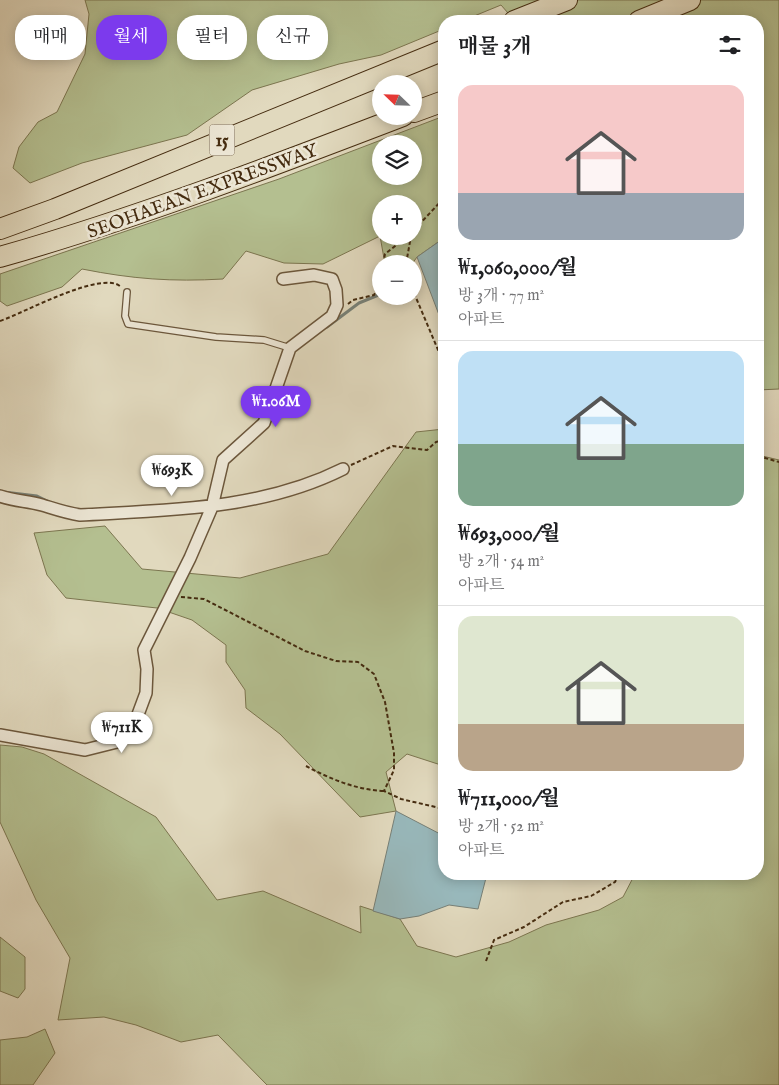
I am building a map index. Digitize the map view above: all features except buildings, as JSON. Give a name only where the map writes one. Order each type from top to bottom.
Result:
[{"type":"highway","points":[[529,15],[567,0]]},
{"type":"highway","points":[[654,15],[690,0]]},
{"type":"highway","name":"SEOHAEAN EXPRESSWAY","points":[[0,229],[55,209],[438,52]]},
{"type":"highway","points":[[422,109],[438,103]]},
{"type":"highway","name":"SEOHAEAN EXPRESSWAY","points":[[0,257],[73,236],[242,178],[380,125]]},
{"type":"street","points":[[0,735],[85,750],[117,742],[133,728],[146,693],[147,669],[144,650],[172,595],[212,507],[223,460],[264,423],[290,348],[332,316],[337,305],[336,290],[332,279],[314,275],[283,279]]},
{"type":"street","points":[[0,496],[16,502],[41,504],[61,512],[80,515],[212,507],[274,494],[314,483],[343,469]]},
{"type":"lane","points":[[127,292],[125,316],[128,324],[225,338],[264,340],[290,348]]},
{"type":"path","points":[[422,221],[438,204]]},
{"type":"path","points":[[385,255],[397,245]]},
{"type":"path","points":[[0,321],[98,282],[118,283],[127,292]]},
{"type":"path","points":[[332,316],[352,300],[372,295]]},
{"type":"path","points":[[419,305],[438,350]]},
{"type":"path","points":[[343,469],[393,446],[427,450],[438,442]]},
{"type":"path","points":[[764,458],[779,462]]},
{"type":"path","points":[[172,595],[204,599],[305,651],[336,661],[358,662],[374,674],[385,702],[394,753],[394,770],[384,791]]},
{"type":"path","points":[[306,766],[320,774],[366,790],[384,791],[401,799],[438,807]]},
{"type":"path","points":[[486,961],[494,940],[524,927],[563,902],[591,896],[616,880]]},
{"type":"green space","points":[[85,0],[779,0],[779,389],[764,390],[764,15],[510,15],[501,5],[477,15],[438,15],[438,31],[381,55],[339,64],[252,90],[187,135],[82,163],[30,183],[13,168],[19,147],[38,122],[57,112],[82,60],[86,60],[89,14]]},
{"type":"green space","points":[[438,118],[438,242],[420,255],[383,255],[382,245],[422,245],[422,195],[372,195],[372,240],[323,264],[284,263],[246,251],[223,279],[152,279],[82,269],[62,287],[7,306],[0,301],[0,274],[279,179],[372,143],[372,185],[422,185],[422,135],[394,135]]},
{"type":"green space","points":[[438,430],[438,764],[407,754],[386,772],[396,811],[360,817],[280,734],[246,708],[245,690],[226,662],[226,645],[192,620],[157,608],[66,598],[47,575],[34,533],[105,526],[142,569],[240,578],[328,554],[416,432]]},
{"type":"green space","points":[[764,456],[779,460],[779,1085],[267,1085],[218,1035],[181,1042],[136,1025],[104,1017],[58,1020],[70,958],[36,900],[0,822],[0,745],[22,747],[44,754],[156,817],[217,900],[263,891],[361,933],[360,906],[400,919],[417,946],[456,957],[509,942],[546,925],[599,910],[623,897],[632,880],[764,880]]},
{"type":"green space","points":[[0,937],[25,957],[25,989],[18,998],[0,991]]},
{"type":"green space","points":[[45,1029],[55,1053],[33,1085],[0,1085],[0,1040],[27,1037]]},
{"type":"water","points":[[438,242],[438,312],[422,270],[422,255],[420,255]]},
{"type":"water","points":[[396,811],[438,833],[438,880],[485,880],[478,909],[449,905],[419,916],[400,919],[373,911]]},
{"type":"waterway","points":[[327,327],[359,303],[372,298]]},
{"type":"waterway","points":[[4,492],[37,496],[51,503]]}]
